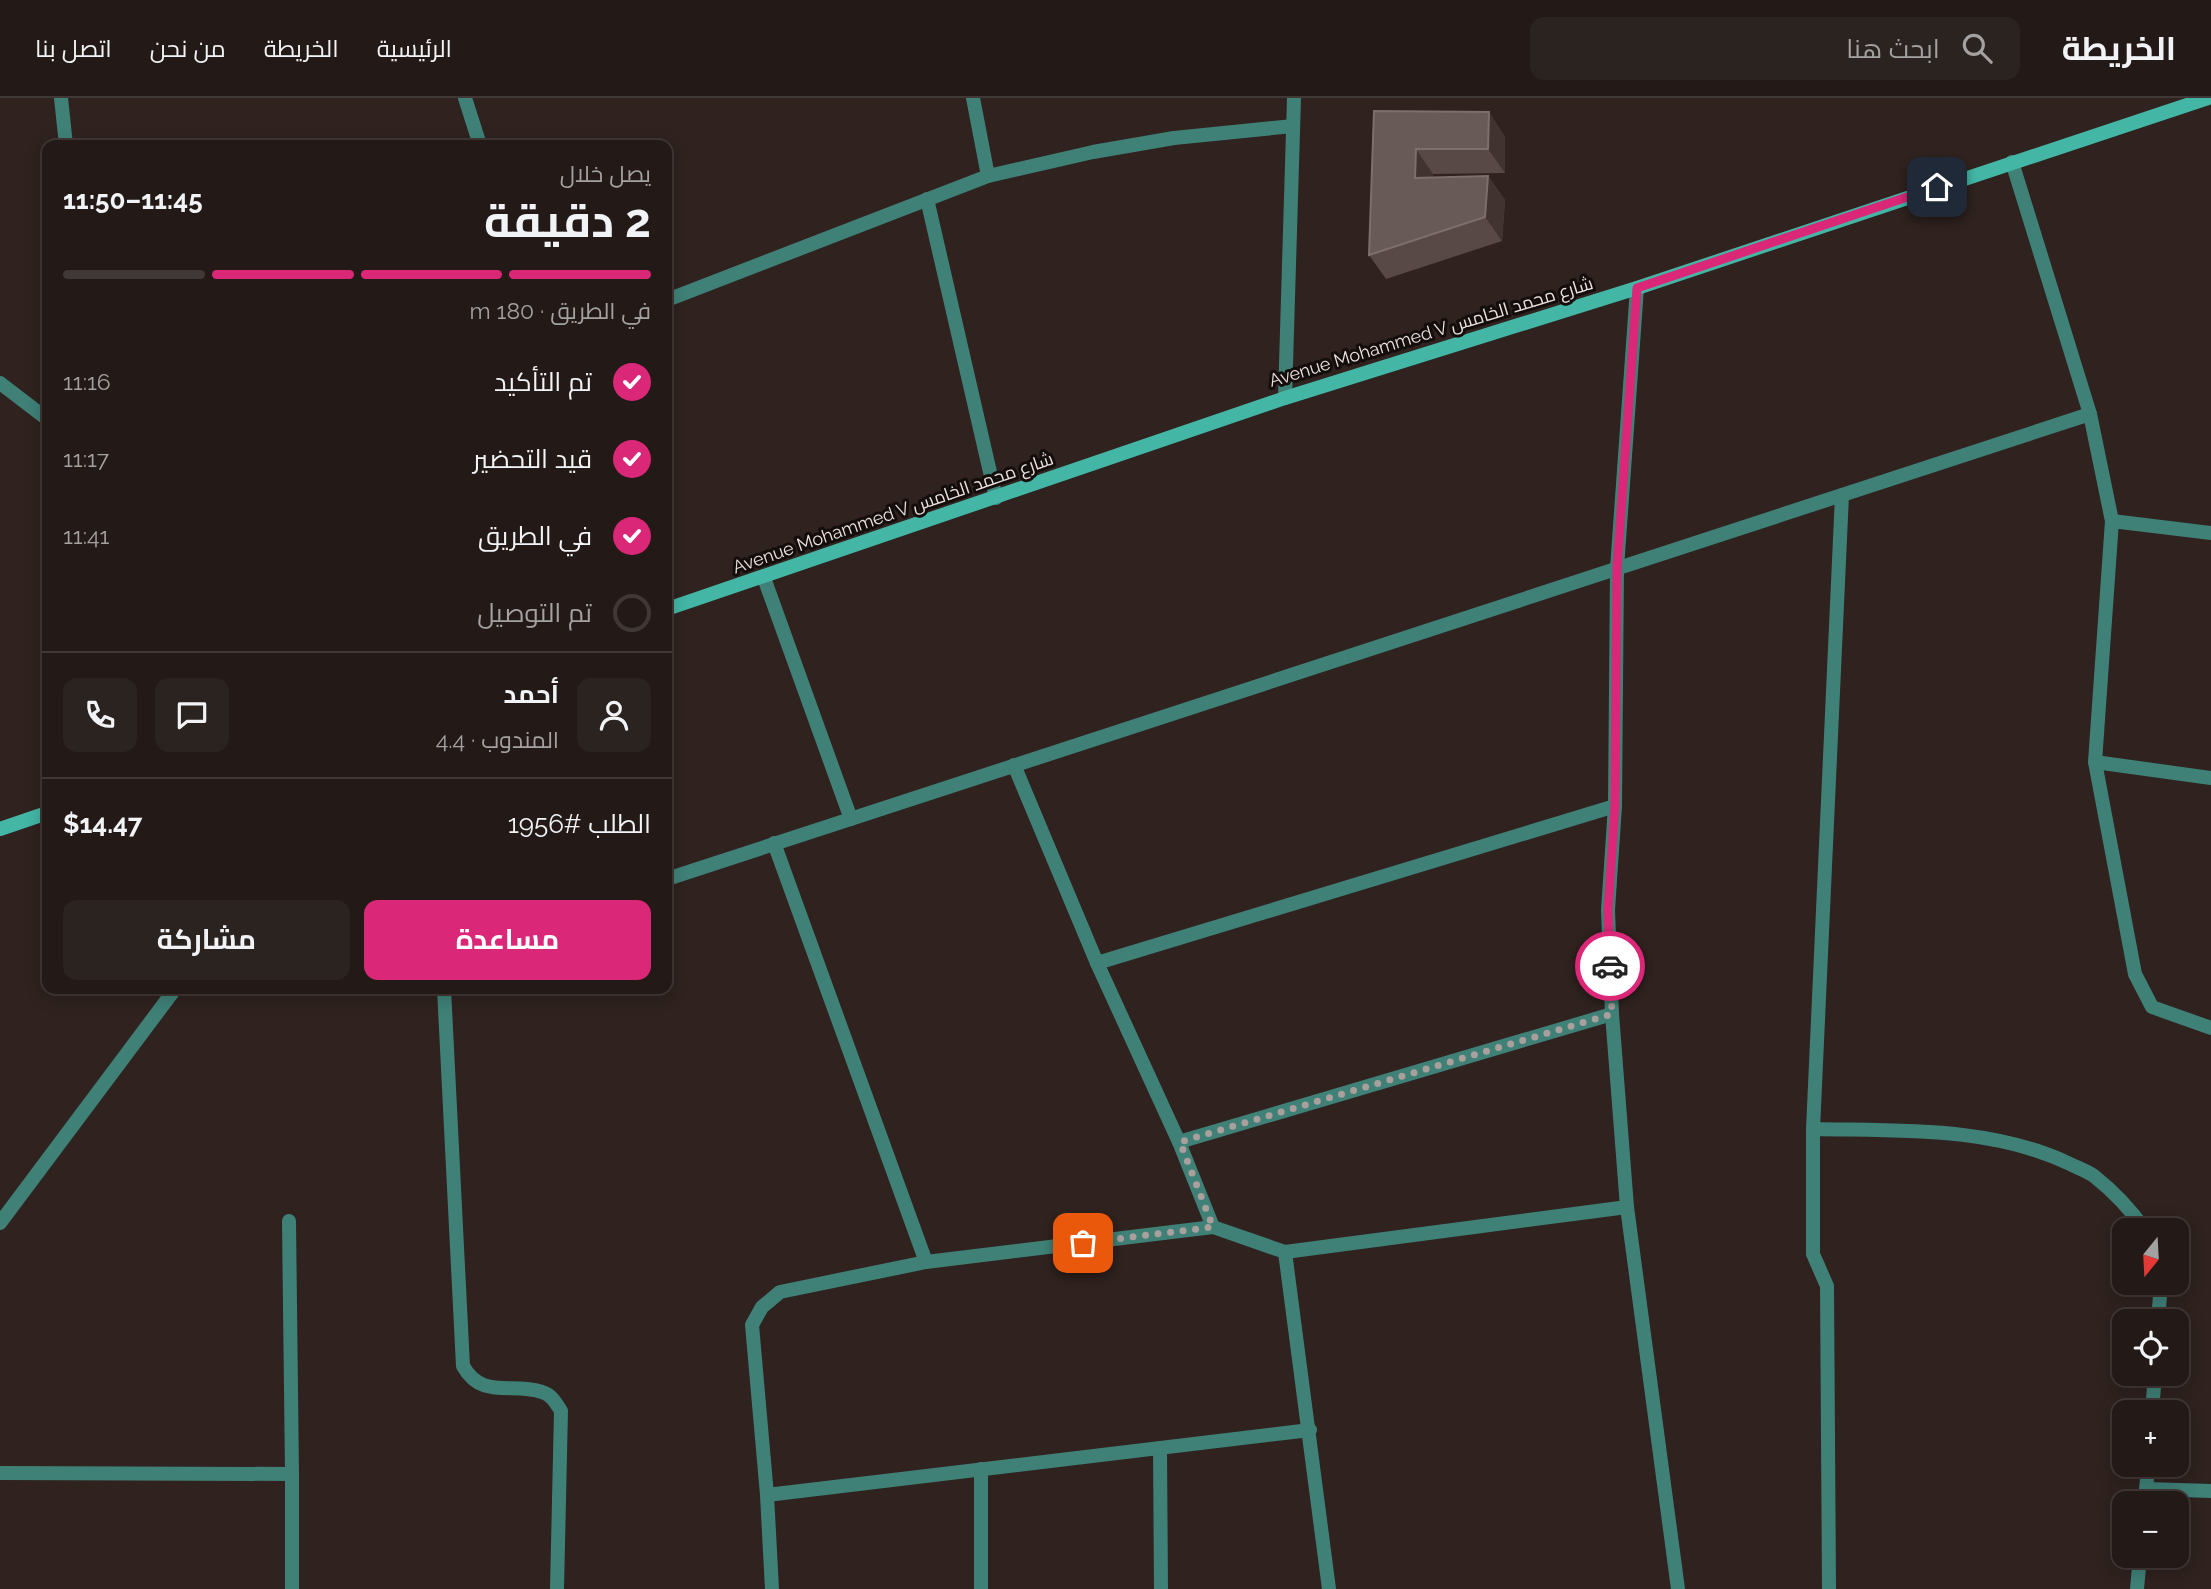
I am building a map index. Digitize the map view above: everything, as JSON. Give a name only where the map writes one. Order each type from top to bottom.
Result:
[{"type":"main road","name":"Avenue Mohammed V شارع محمد الخامس","points":[[672,608],[1285,398],[1637,288],[2208,98]]},
{"type":"main road","points":[[0,829],[42,815]]},
{"type":"street","points":[[61,98],[65,140]]},
{"type":"street","points":[[465,98],[478,140]]},
{"type":"street","points":[[973,98],[988,176]]},
{"type":"street","points":[[1285,398],[1294,98]]},
{"type":"street","points":[[672,298],[988,176],[1093,152],[1174,138],[1293,126]]},
{"type":"street","points":[[2012,162],[2090,414],[2112,521],[2095,761],[2135,974],[2152,1007],[2211,1028]]},
{"type":"street","points":[[927,200],[996,498]]},
{"type":"street","points":[[1637,288],[1617,568],[1615,806],[1608,910],[1612,1014],[1627,1207],[1678,1589]]},
{"type":"street","points":[[0,383],[42,415]]},
{"type":"street","points":[[672,876],[2090,414]]},
{"type":"street","points":[[1829,1589],[1827,1286],[1813,1255],[1813,1129],[1842,495]]},
{"type":"street","points":[[2112,521],[2211,533]]},
{"type":"street","points":[[764,578],[851,819]]},
{"type":"street","points":[[2095,761],[2211,778]]},
{"type":"street","points":[[1014,765],[1097,963],[1180,1142],[1213,1227]]},
{"type":"street","points":[[1097,963],[1615,806]]},
{"type":"street","points":[[774,844],[926,1262]]},
{"type":"street","points":[[0,1223],[171,994]]},
{"type":"street","points":[[444,994],[463,1366],[470,1379],[482,1386],[543,1392],[553,1398],[561,1411],[556,1589]]},
{"type":"street","points":[[1180,1142],[1612,1014]]},
{"type":"street","points":[[1813,1129],[1947,1133],[2001,1140],[2052,1156],[2093,1175],[2137,1218]]},
{"type":"street","points":[[772,1589],[767,1495],[752,1325],[762,1307],[780,1292],[926,1262],[1213,1227],[1285,1252],[1627,1207]]},
{"type":"street","points":[[289,1221],[292,1589]]},
{"type":"street","points":[[1285,1252],[1329,1589]]},
{"type":"street","points":[[767,1495],[1310,1430]]},
{"type":"street","points":[[1160,1448],[1161,1589]]},
{"type":"street","points":[[981,1469],[981,1589]]},
{"type":"street","points":[[0,1473],[292,1474]]},
{"type":"street","points":[[2189,1493],[2211,1491]]},
{"type":"street","points":[[2137,1589],[2139,1568]]},
{"type":"building","points":[[1374,111],[1489,112],[1488,149],[1416,149],[1415,178],[1488,176],[1485,217],[1369,255]]},
{"type":"way so far","points":[[1083,1243],[1213,1227],[1180,1142],[1612,1014],[1610,966]]},
{"type":"route","points":[[1610,966],[1608,910],[1615,806],[1617,568],[1637,288],[1937,187]]}]
